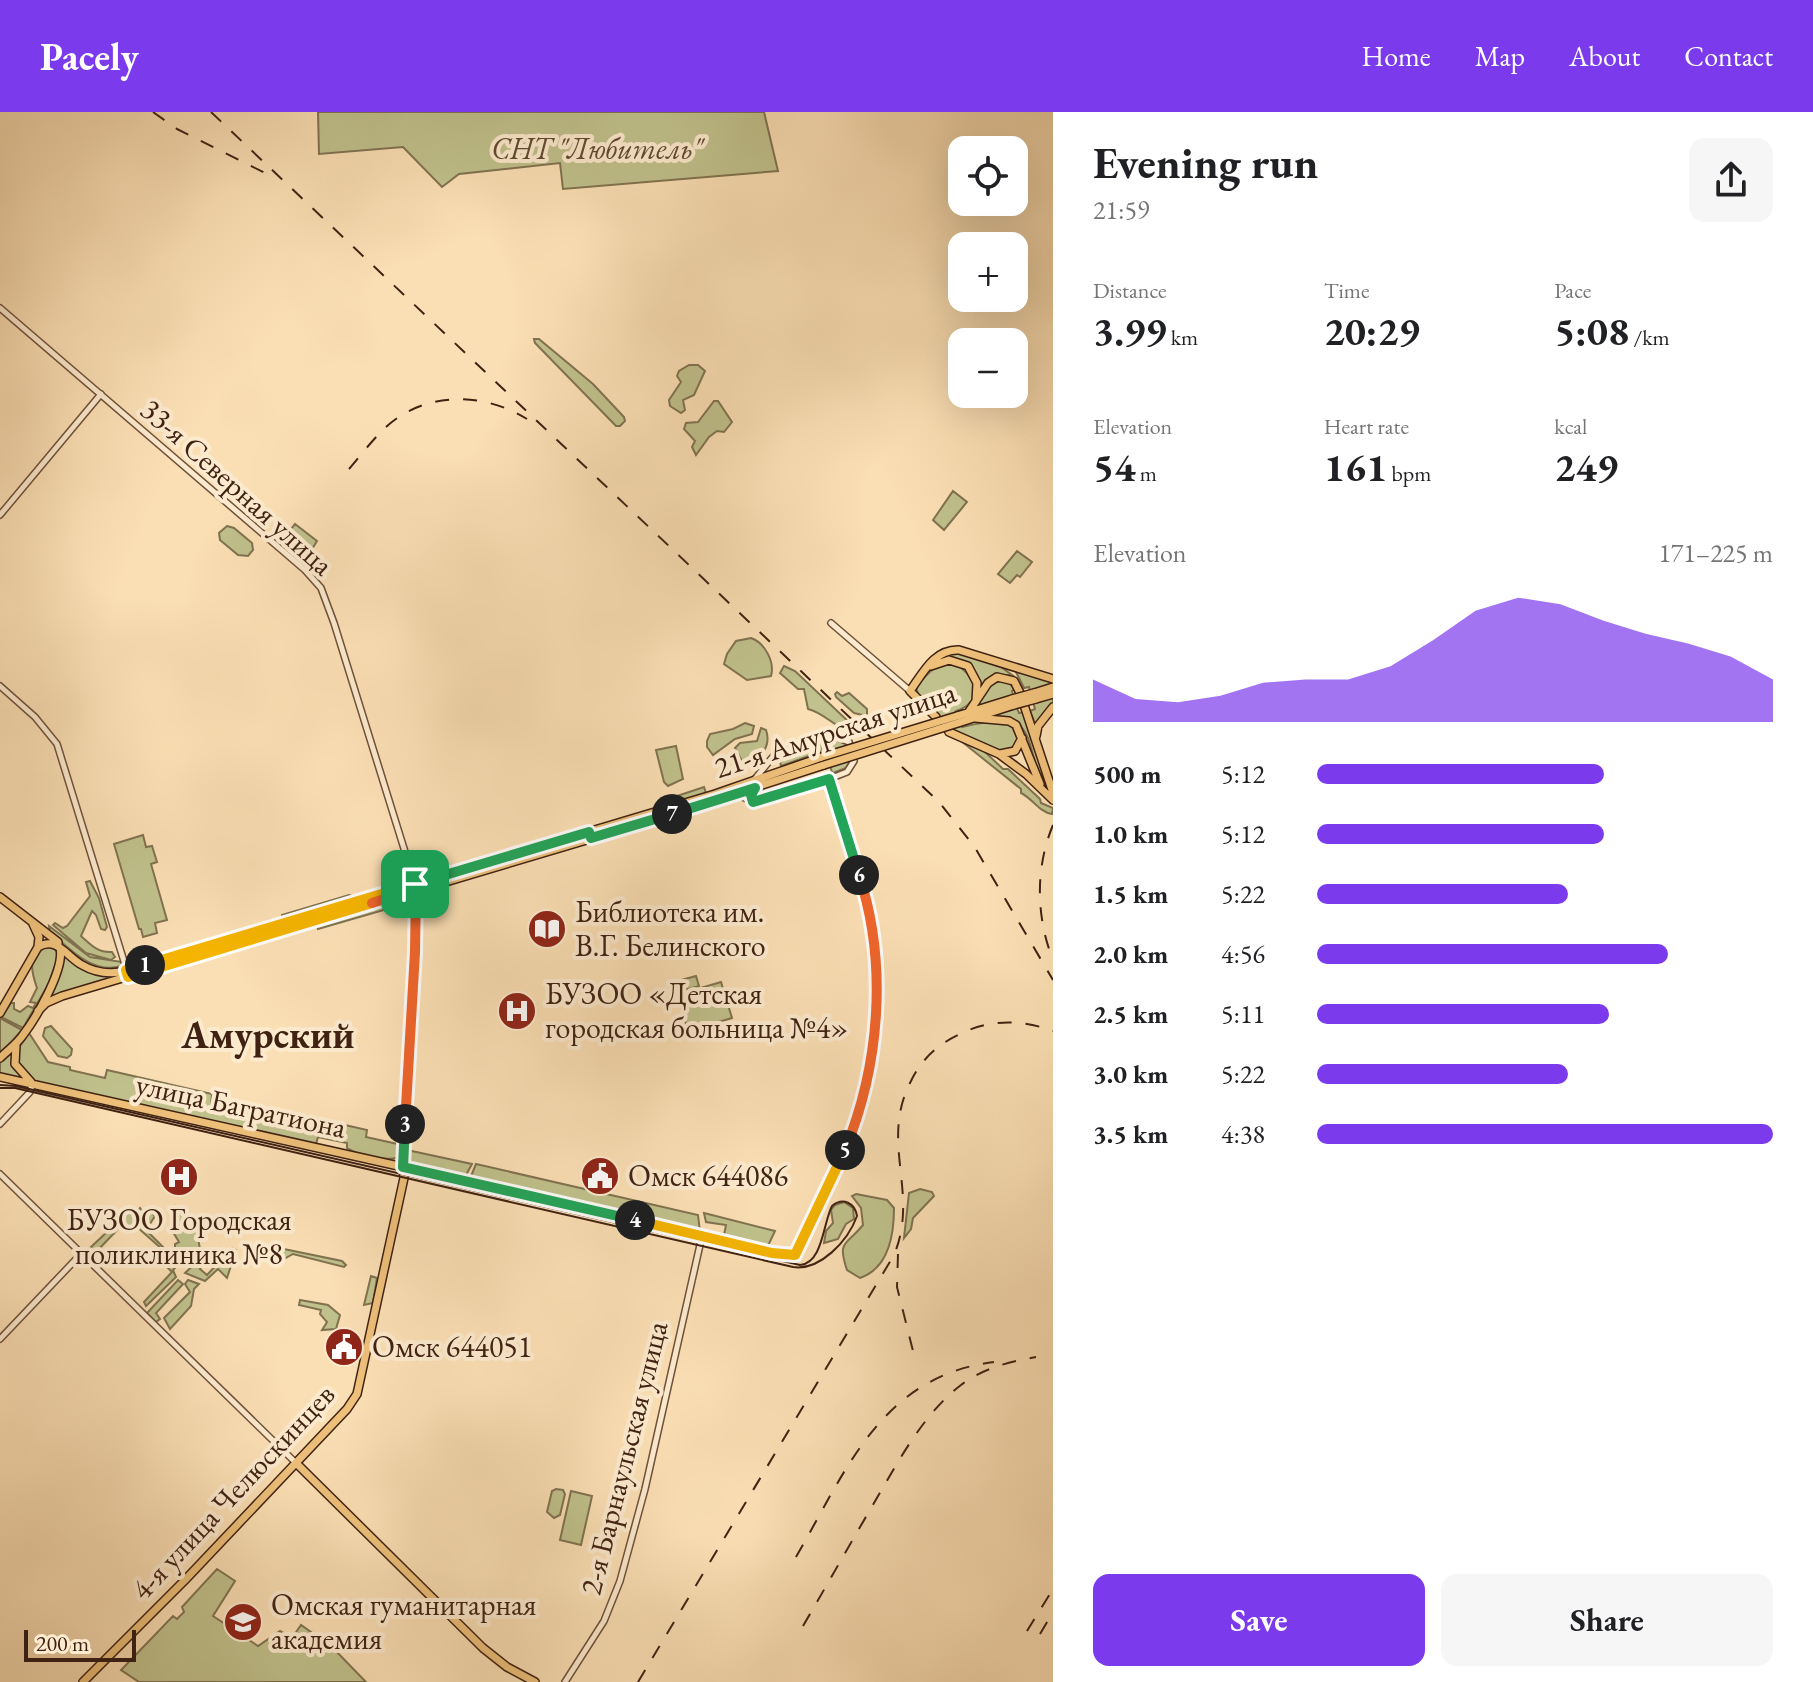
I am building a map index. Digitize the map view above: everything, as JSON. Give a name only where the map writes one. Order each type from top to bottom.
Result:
[{"type":"main road","points":[[936,717],[910,691],[938,655],[951,650],[964,651],[1053,679]]},
{"type":"main road","points":[[926,670],[944,660],[963,663],[976,678],[976,701],[972,715],[1011,722],[1022,735],[1038,780],[1050,792]]},
{"type":"main road","points":[[976,701],[988,683],[997,677],[1012,679],[1020,691],[1015,676],[1004,665]]},
{"type":"main road","name":"21-я Амурская улица","points":[[1035,696],[1053,687]]},
{"type":"main road","name":"21-я Амурская улица","points":[[38,1011],[57,998],[130,974],[752,786],[1013,702],[1053,694]]},
{"type":"main road","points":[[1024,705],[1053,800]]},
{"type":"main road","points":[[1035,738],[1038,726],[1053,707]]},
{"type":"main road","points":[[949,732],[999,754],[1050,792]]},
{"type":"main road","points":[[999,754],[1015,751],[1022,735]]},
{"type":"main road","name":"21-я Амурская улица","points":[[590,835],[736,794],[789,769],[823,761]]},
{"type":"main road","name":"4-я улица Челюскинцев","points":[[83,1682],[296,1463],[347,1409],[357,1394],[403,1189],[415,952],[415,886]]},
{"type":"main road","points":[[0,897],[58,942],[59,947],[59,964],[38,1011],[16,1044],[0,1058]]},
{"type":"main road","points":[[0,1013],[38,947],[39,937],[33,924]]},
{"type":"main road","points":[[38,947],[47,943],[59,947],[92,969],[130,974]]},
{"type":"main road","points":[[16,1044],[13,1058],[17,1068],[32,1084]]},
{"type":"main road","name":"улица Багратиона","points":[[0,1077],[403,1167]]},
{"type":"main road","points":[[296,1463],[483,1648],[501,1663],[535,1682]]},
{"type":"street","name":"33-я Северная улица","points":[[0,308],[264,533],[321,588],[415,886]]},
{"type":"street","points":[[0,515],[101,394]]},
{"type":"street","points":[[831,623],[910,691]]},
{"type":"street","points":[[0,686],[43,725],[57,744],[130,974]]},
{"type":"street","points":[[753,802],[751,795],[755,779],[776,753],[833,736],[849,742]]},
{"type":"street","points":[[776,753],[773,759],[775,765],[789,769]]},
{"type":"street","points":[[736,794],[753,802],[847,772],[854,761]]},
{"type":"street","name":"улица Багратиона","points":[[403,1167],[772,1253],[795,1255],[839,1165],[865,1096],[876,1013],[874,944],[863,884],[829,779]]},
{"type":"street","points":[[0,1124],[30,1092],[32,1084]]},
{"type":"street","points":[[0,1174],[296,1463]]},
{"type":"street","name":"2-я Барнаульская улица","points":[[565,1682],[604,1621],[620,1581],[645,1489],[702,1236]]},
{"type":"street","points":[[0,1339],[81,1254]]},
{"type":"green space","name":"СНТ \"Любитель\"","points":[[318,112],[764,112],[778,171],[563,189],[560,163],[459,174],[442,187],[403,147],[319,154]]},
{"type":"green space","points":[[534,339],[539,339],[593,384],[625,421],[616,426]]},
{"type":"green space","points":[[689,365],[698,365],[705,371],[694,395],[683,400],[685,410],[681,413],[670,406],[669,400],[681,382],[677,376],[679,371]]},
{"type":"green space","points":[[714,401],[718,401],[732,422],[724,432],[717,431],[709,437],[696,455],[692,447],[695,441],[684,429],[686,423],[698,422]]},
{"type":"green space","points":[[953,491],[967,502],[944,530],[933,520]]},
{"type":"green space","points":[[295,524],[317,541],[307,563],[282,541]]},
{"type":"green space","points":[[227,526],[252,543],[253,550],[248,556],[238,555],[220,540],[219,533]]},
{"type":"green space","points":[[1017,551],[1032,562],[1020,577],[1017,575],[1010,583],[998,574]]},
{"type":"green space","points":[[751,638],[761,644],[768,654],[772,665],[771,676],[747,680],[724,664],[736,641]]},
{"type":"green space","points":[[961,653],[1001,667],[1012,675],[993,675],[980,688],[970,667],[935,661],[945,654]]},
{"type":"green space","points":[[953,662],[967,673],[974,687],[971,701],[956,711],[962,727],[988,722],[1008,724],[1019,738],[1014,748],[1000,751],[952,731],[918,694],[916,687],[928,674],[941,665]]},
{"type":"green space","points":[[784,666],[795,671],[851,724],[852,732],[808,709],[804,689],[798,689],[780,673]]},
{"type":"green space","points":[[1016,672],[1053,681],[1053,684],[1030,691],[1029,687],[1024,688]]},
{"type":"green space","points":[[1007,681],[1015,689],[1013,695],[976,707],[990,685]]},
{"type":"green space","points":[[837,692],[842,696],[849,693],[867,709],[867,716],[854,713],[836,697]]},
{"type":"green space","points":[[1053,697],[1053,704],[1036,726],[1030,711],[1035,709],[1033,702]]},
{"type":"green space","points":[[1017,708],[1019,713],[1024,712],[1048,789],[1040,777],[1025,732],[1007,718],[991,716]]},
{"type":"green space","points":[[745,723],[754,726],[752,734],[735,739],[713,755],[707,747],[710,734]]},
{"type":"green space","points":[[761,728],[766,730],[768,738],[764,752],[759,759],[743,763],[735,748],[740,743],[757,741]]},
{"type":"green space","points":[[830,739],[846,744],[851,759],[846,768],[825,776],[832,772],[822,742]]},
{"type":"green space","points":[[961,741],[983,750],[1003,769],[1008,769],[1041,803],[1053,808],[1052,814],[1021,793],[1021,789]]},
{"type":"green space","points":[[821,744],[823,751],[781,766],[779,756]]},
{"type":"green space","points":[[676,746],[683,779],[668,786],[664,782],[656,750]]},
{"type":"green space","points":[[704,787],[706,793],[703,795],[663,805],[662,801]]},
{"type":"green space","points":[[143,835],[146,847],[152,846],[157,862],[151,864],[167,920],[155,923],[157,933],[143,937],[114,844]]},
{"type":"green space","points":[[90,881],[99,898],[107,927],[101,929],[92,911],[81,936],[99,950],[112,952],[115,957],[111,960],[86,953],[53,925],[67,926],[90,896],[86,882]]},
{"type":"green space","points":[[349,895],[355,897],[282,920],[282,915]]},
{"type":"green space","points":[[398,899],[391,908],[318,929],[317,925],[327,920]]},
{"type":"green space","points":[[49,926],[90,957],[122,962],[121,966],[101,967],[82,959],[50,932]]},
{"type":"green space","points":[[51,945],[59,954],[49,983],[23,1028],[1,1017],[11,1003],[20,1012],[28,1006],[33,1008],[36,1003],[30,1002],[37,988],[32,962],[38,953]]},
{"type":"green space","points":[[65,956],[110,976],[113,978],[47,1000]]},
{"type":"green space","points":[[696,976],[699,986],[677,992],[674,982]]},
{"type":"green space","points":[[721,982],[732,1018],[688,1031],[677,995]]},
{"type":"green space","points":[[0,1018],[22,1030],[0,1054]]},
{"type":"green space","points":[[51,1026],[72,1049],[67,1058],[58,1056],[43,1036],[45,1028]]},
{"type":"green space","points":[[29,1033],[48,1062],[70,1067],[70,1070],[105,1078],[107,1070],[212,1094],[211,1105],[268,1117],[270,1108],[367,1130],[366,1137],[402,1145],[397,1158],[378,1158],[352,1151],[347,1148],[347,1143],[318,1137],[316,1144],[41,1083],[32,1080],[18,1068],[18,1049]]},
{"type":"green space","points":[[13,1051],[13,1065],[25,1079],[0,1075],[0,1061]]},
{"type":"green space","points":[[407,1150],[472,1164],[466,1175],[459,1179],[411,1166]]},
{"type":"green space","points":[[476,1164],[698,1215],[700,1232],[469,1181]]},
{"type":"green space","points":[[920,1189],[932,1192],[934,1196],[913,1218],[911,1229],[904,1238],[909,1193]]},
{"type":"green space","points":[[856,1194],[887,1200],[894,1208],[893,1229],[884,1259],[878,1267],[860,1278],[847,1270],[843,1253],[845,1244],[863,1225],[861,1208],[852,1196]]},
{"type":"green space","points":[[844,1202],[853,1208],[854,1219],[846,1224],[838,1239],[824,1243],[826,1231],[833,1223],[831,1210]]},
{"type":"green space","points":[[175,1206],[196,1227],[200,1249],[193,1260],[190,1253],[173,1270],[176,1277],[146,1306],[144,1302],[172,1272],[168,1268],[175,1256],[175,1244],[179,1242],[173,1232],[181,1222],[171,1211]]},
{"type":"green space","points":[[140,1208],[145,1216],[150,1212],[155,1216],[146,1230],[164,1251],[137,1227],[130,1233],[122,1225],[97,1251],[93,1254],[90,1252],[90,1248],[128,1212],[132,1215]]},
{"type":"green space","points":[[704,1213],[775,1231],[766,1250],[723,1240],[726,1225],[706,1222]]},
{"type":"green space","points":[[232,1248],[236,1250],[227,1278],[218,1269],[205,1281],[185,1273],[199,1260],[203,1265],[200,1269],[207,1275]]},
{"type":"green space","points":[[279,1248],[342,1261],[346,1265],[293,1254],[284,1259],[277,1251]]},
{"type":"green space","points":[[371,1276],[377,1278],[373,1303],[364,1305]]},
{"type":"green space","points":[[178,1280],[183,1284],[156,1313],[160,1319],[156,1322],[147,1313]]},
{"type":"green space","points":[[188,1280],[199,1284],[194,1289],[191,1306],[170,1329],[164,1318],[190,1292],[185,1284]]},
{"type":"green space","points":[[300,1300],[328,1305],[340,1315],[336,1329],[322,1330],[327,1322],[320,1314],[321,1310],[299,1305]]},
{"type":"green space","points":[[563,1490],[565,1494],[560,1515],[554,1518],[547,1512],[552,1491]]},
{"type":"green space","points":[[571,1491],[592,1496],[581,1545],[560,1540]]},
{"type":"green space","points":[[217,1569],[235,1581],[213,1616],[258,1646],[280,1631],[292,1638],[301,1625],[332,1647],[366,1682],[139,1682],[121,1670],[173,1616],[177,1619],[184,1612],[182,1607]]},
{"type":"tram line","points":[[0,1085],[16,1086],[800,1265],[808,1263],[818,1250],[832,1206],[840,1202],[848,1203],[857,1216],[847,1235],[832,1252],[813,1264],[793,1267],[15,1088],[0,1088]]},
{"type":"railway","points":[[153,112],[177,129],[269,175]]},
{"type":"railway","points":[[211,112],[939,802],[974,846],[1053,980]]},
{"type":"railway","points":[[349,469],[386,427],[418,407],[455,399],[474,400],[510,410],[527,419]]},
{"type":"railway","points":[[1053,825],[1043,858],[1040,892],[1043,927],[1053,960]]},
{"type":"railway","points":[[638,1682],[894,1255],[903,1210],[898,1125],[902,1103],[915,1073],[943,1043],[981,1026],[1005,1022],[1029,1024],[1053,1031]]},
{"type":"railway","points":[[898,1254],[897,1287],[913,1351]]},
{"type":"railway","points":[[803,1626],[902,1455],[935,1410],[961,1385],[978,1374],[1036,1357]]},
{"type":"railway","points":[[796,1557],[851,1461],[871,1432],[895,1407],[922,1386],[955,1371],[994,1362]]},
{"type":"railway","points":[[1027,1631],[1053,1589]]},
{"type":"railway","points":[[1040,1634],[1053,1612]]},
{"type":"place","name":"Библиотека им. В.Г. Белинского","points":[[547,929]]},
{"type":"place","name":"БУЗОО «Детская городская больница №4»","points":[[517,1011]]},
{"type":"place","name":"Омск 644086","points":[[600,1176]]},
{"type":"place","name":"БУЗОО Городская поликлиника №8","points":[[179,1177]]},
{"type":"place","name":"Омск 644051","points":[[344,1347]]},
{"type":"place","name":"Омская гуманитарная академия","points":[[243,1622]]},
{"type":"district","name":"Амурский","points":[[268,1035]]},
{"type":"route","points":[[829,779],[863,884],[871,920],[876,1013],[868,1083],[855,1127],[797,1253],[791,1256],[772,1253],[403,1167],[416,889],[128,977],[126,970],[415,884],[589,832],[591,838],[755,788],[751,795],[753,802],[829,779]]}]
